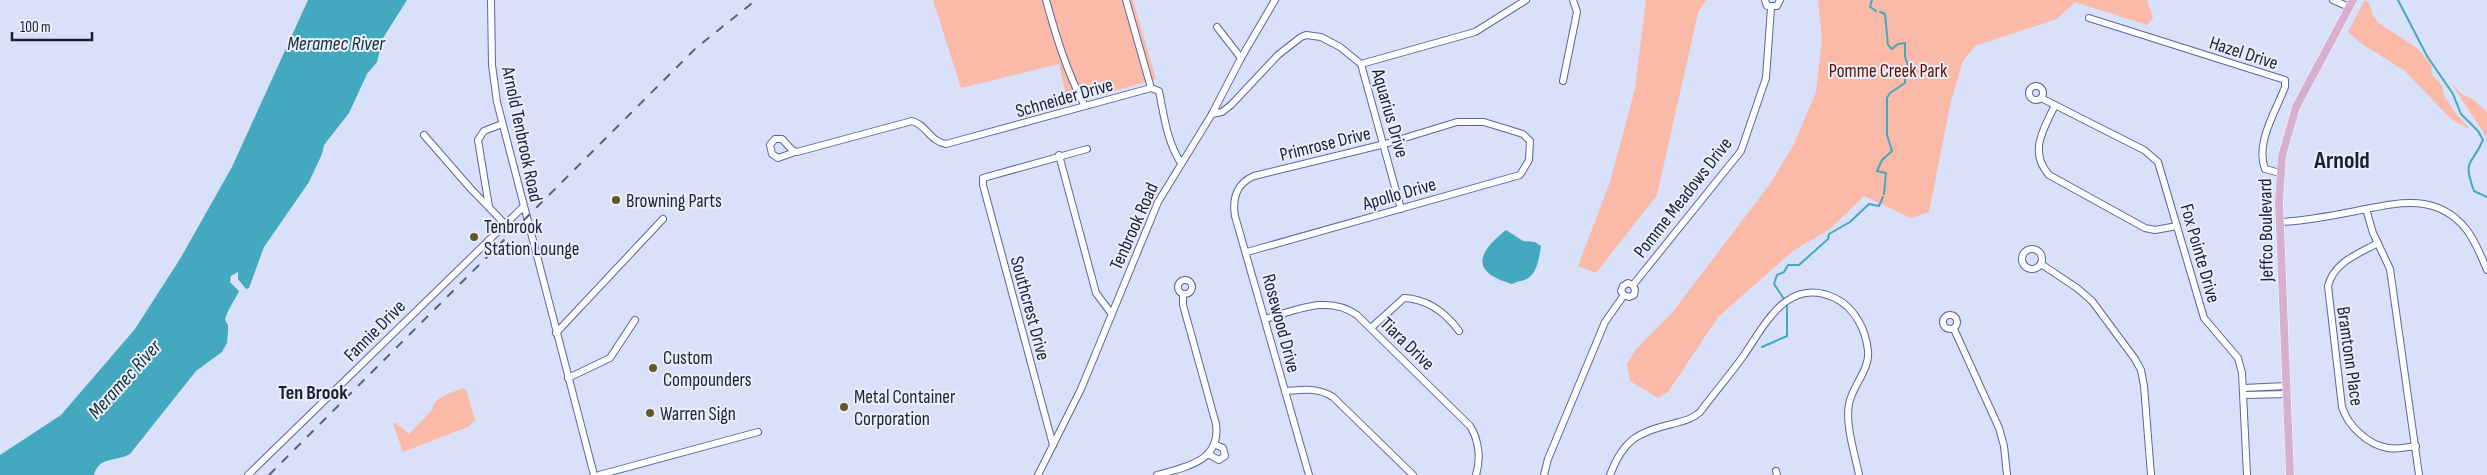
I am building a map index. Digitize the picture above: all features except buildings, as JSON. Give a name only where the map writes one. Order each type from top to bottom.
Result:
[{"type":"main road","name":"Jeffco Boulevard","points":[[2290,475],[2280,222],[2280,173],[2285,141],[2296,107],[2351,3]]},
{"type":"street","name":"Arnold Tenbrook Road","points":[[491,0],[493,80],[502,124],[594,475]]},
{"type":"street","points":[[1046,0],[1052,26],[1064,53],[1066,64],[1085,106]]},
{"type":"street","points":[[1126,0],[1151,88],[1159,92],[1174,153],[1181,163]]},
{"type":"street","name":"Tenbrook Road","points":[[1038,475],[1082,389],[1152,215],[1181,163],[1212,114],[1241,58],[1275,0]]},
{"type":"street","points":[[1361,64],[1475,32],[1526,0]]},
{"type":"street","points":[[1563,81],[1577,12],[1573,0]]},
{"type":"street","points":[[1765,0],[1766,4],[1771,8],[1777,6],[1780,0]]},
{"type":"street","points":[[2333,0],[2351,3]]},
{"type":"street","name":"Pomme Meadows Drive","points":[[1544,475],[1548,459],[1605,322],[1624,296],[1634,295],[1633,285],[1741,151],[1766,78],[1771,8]]},
{"type":"street","name":"Hazel Drive","points":[[2089,18],[2285,80],[2285,87],[2264,141],[2262,162],[2265,169],[2280,173]]},
{"type":"street","points":[[1217,27],[1241,58]]},
{"type":"street","name":"Aquarius Drive","points":[[1212,114],[1222,112],[1231,105],[1278,55],[1306,35],[1321,37],[1340,47],[1361,64],[1385,144],[1401,209]]},
{"type":"street","name":"Schneider Drive","points":[[795,152],[912,121],[922,125],[933,140],[946,144],[1151,88]]},
{"type":"street","name":"Fox Pointe Drive","points":[[2041,98],[2144,150],[2158,162],[2204,318],[2238,358],[2244,395],[2247,475]]},
{"type":"street","points":[[2055,105],[2038,145],[2040,160],[2049,175],[2145,228],[2156,230],[2177,226]]},
{"type":"street","name":"Primrose Drive","points":[[1244,180],[1385,144],[1445,124],[1469,120],[1490,123],[1529,137]]},
{"type":"street","points":[[489,206],[478,140],[484,131],[502,124]]},
{"type":"street","points":[[424,135],[471,190],[505,224]]},
{"type":"street","name":"Apollo Drive","points":[[1247,252],[1520,176],[1526,170],[1531,151],[1529,137]]},
{"type":"street","points":[[1087,149],[1059,155],[1096,293],[1111,313]]},
{"type":"street","name":"Southcrest Drive","points":[[1053,445],[983,185],[984,178],[1059,155]]},
{"type":"street","name":"Rosewood Drive","points":[[1244,180],[1237,190],[1233,205],[1309,475]]},
{"type":"street","points":[[2280,222],[2316,219],[2404,201],[2426,203],[2438,207],[2453,216],[2465,227],[2487,270]]},
{"type":"street","name":"Fannie Drive","points":[[248,475],[522,206]]},
{"type":"street","points":[[2366,209],[2369,224],[2388,263],[2392,279],[2419,475]]},
{"type":"street","points":[[556,333],[663,220]]},
{"type":"street","name":"Bramtonn Place","points":[[2378,243],[2340,265],[2332,275],[2328,286],[2342,407],[2349,424],[2374,442],[2389,448],[2416,446]]},
{"type":"street","points":[[2040,264],[2077,288],[2092,301],[2135,358],[2141,370],[2144,386],[2151,475]]},
{"type":"street","points":[[1610,475],[1618,458],[1640,433],[1692,419],[1700,412],[1743,355],[1766,319],[1777,307],[1793,297],[1814,292],[1827,294],[1842,301],[1853,312],[1861,325],[1868,353],[1865,366],[1849,402],[1848,414],[1858,475]]},
{"type":"street","points":[[1157,475],[1191,466],[1208,454],[1214,444],[1216,424],[1183,305],[1183,294]]},
{"type":"street","points":[[1372,328],[1404,298],[1413,298],[1436,307],[1449,318],[1459,331]]},
{"type":"street","name":"Tiara Drive","points":[[1265,319],[1321,304],[1352,311],[1372,328],[1470,426],[1474,432],[1479,457],[1476,475]]},
{"type":"street","points":[[568,378],[610,358],[635,320]]},
{"type":"street","points":[[1954,328],[1998,428],[2004,446],[2007,475]]},
{"type":"street","points":[[2243,388],[2286,390]]},
{"type":"street","points":[[1284,391],[1322,390],[1333,397],[1413,475]]},
{"type":"street","points":[[2244,395],[2286,390]]},
{"type":"street","points":[[599,475],[758,432]]},
{"type":"street","points":[[1208,454],[1219,460],[1225,456],[1224,448],[1214,444]]},
{"type":"green space","points":[[933,0],[1133,0],[1156,79],[1068,104],[1059,64],[961,88]]},
{"type":"green space","points":[[1646,0],[1706,0],[1698,13],[1657,195],[1596,273],[1578,266],[1610,182],[1635,89]]},
{"type":"green space","name":"Pomme Creek Park","points":[[1818,0],[2147,0],[2153,18],[2147,25],[2075,2],[2057,19],[1975,46],[1963,61],[1951,101],[1929,212],[1911,218],[1864,196],[1830,229],[1793,251],[1718,317],[1668,392],[1658,398],[1630,381],[1627,364],[1636,349],[1672,313],[1770,184],[1793,146],[1816,92],[1822,40]]},
{"type":"green space","points":[[2365,0],[2369,3],[2373,16],[2380,24],[2417,48],[2431,64],[2432,74],[2442,86],[2444,96],[2457,115],[2471,130],[2451,119],[2405,71],[2362,44],[2348,32]]},
{"type":"green space","points":[[2451,83],[2463,95],[2471,98],[2487,112],[2487,138]]},
{"type":"green space","points":[[463,388],[466,390],[475,420],[468,427],[403,452],[393,423],[396,423],[409,434],[432,410],[436,401],[449,393]]},
{"type":"water","name":"Meramec River","points":[[308,0],[407,0],[383,38],[377,62],[367,74],[349,113],[324,145],[322,154],[309,182],[264,247],[249,288],[246,289],[238,279],[238,272],[231,276],[230,282],[239,291],[229,308],[225,320],[228,325],[227,343],[222,352],[196,371],[130,454],[104,462],[96,469],[94,475],[0,475],[0,455],[61,415],[135,329],[180,259],[232,167]]},
{"type":"water","points":[[1506,230],[1523,241],[1535,242],[1541,246],[1537,264],[1531,276],[1512,284],[1489,274],[1484,268],[1482,261],[1489,246]]},
{"type":"waterway","points":[[1872,0],[1870,7],[1876,11]]},
{"type":"waterway","points":[[2398,0],[2427,56],[2453,94],[2461,114],[2478,131],[2483,140],[2470,163],[2469,173],[2474,191],[2487,197]]},
{"type":"waterway","points":[[1880,12],[1885,14],[1888,45],[1892,49],[1898,44],[1905,43],[1905,57],[1908,65],[1905,72],[1905,83],[1890,93],[1887,98],[1887,135],[1892,151],[1882,160],[1877,171],[1886,173],[1884,194]]},
{"type":"waterway","points":[[1784,299],[1774,284],[1777,275],[1784,272],[1788,265],[1799,265],[1828,239],[1829,234],[1850,222],[1869,204],[1879,206],[1883,197]]},
{"type":"waterway","points":[[1762,347],[1787,336],[1787,306]]},
{"type":"railway","points":[[269,475],[696,48],[756,0]]},
{"type":"place","name":"Browning Parts","points":[[616,200]]},
{"type":"place","name":"Tenbrook Station Lounge","points":[[474,237]]},
{"type":"place","name":"Custom Compounders","points":[[653,368]]},
{"type":"place","name":"Metal Container Corporation","points":[[844,407]]},
{"type":"place","name":"Warren Sign","points":[[650,413]]},
{"type":"district","name":"Arnold","points":[[2342,160]]},
{"type":"district","name":"Ten Brook","points":[[313,392]]}]
